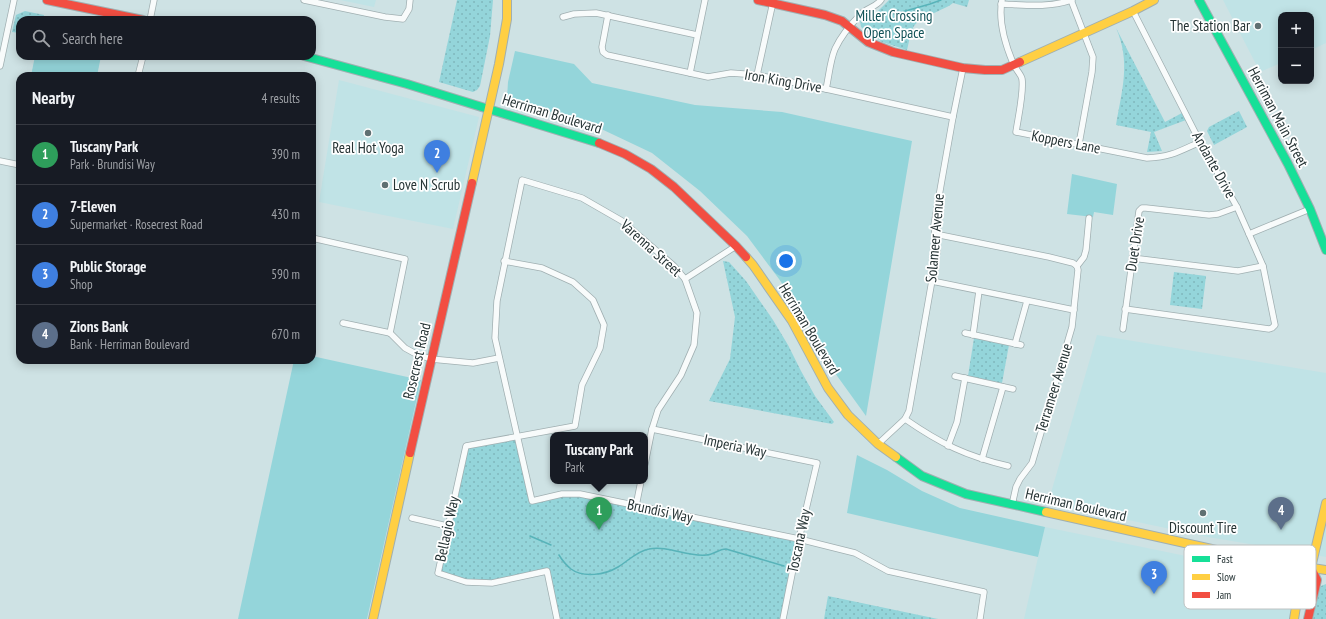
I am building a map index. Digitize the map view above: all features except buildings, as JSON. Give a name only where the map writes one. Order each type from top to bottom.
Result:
[{"type":"main road","points":[[47,0],[124,16]]},
{"type":"main road","name":"Rosecrest Road","points":[[373,619],[504,42],[507,19],[507,0]]},
{"type":"main road","points":[[758,0],[773,1],[825,14],[842,21],[868,42],[893,52],[964,68],[985,70],[1002,70],[1133,11],[1154,0]]},
{"type":"main road","name":"Herriman Main Street","points":[[1199,0],[1288,164],[1310,209],[1326,250]]},
{"type":"main road","name":"Herriman Boulevard","points":[[316,59],[407,84],[595,141],[625,154],[651,169],[674,187],[736,246],[752,264],[792,322],[828,388],[848,415],[878,444],[922,476],[966,494],[1195,545]]},
{"type":"main road","points":[[1316,546],[1326,503]]},
{"type":"main road","name":"Herriman Boulevard","points":[[1316,569],[1326,570]]},
{"type":"main road","points":[[1294,619],[1296,609]]},
{"type":"main road","points":[[1308,619],[1310,609]]},
{"type":"street","points":[[0,66],[3,42],[14,0]]},
{"type":"street","points":[[151,16],[154,0]]},
{"type":"street","points":[[304,0],[385,17],[403,19],[408,9],[410,0]]},
{"type":"street","points":[[690,73],[705,0]]},
{"type":"street","points":[[826,89],[836,48],[849,27],[862,12],[878,4],[881,0]]},
{"type":"street","points":[[1001,2],[1036,6],[1054,5],[1071,0],[1093,57],[1092,72],[1079,144]]},
{"type":"street","points":[[757,75],[773,1]]},
{"type":"street","name":"Koppers Lane","points":[[1001,2],[1002,29],[1014,65],[1022,78],[1021,102],[1016,132],[1148,158],[1169,156],[1200,142]]},
{"type":"street","name":"Andante Drive","points":[[1125,309],[1269,329],[1274,327],[1275,321],[1262,266],[1237,207],[1200,142],[1133,11]]},
{"type":"street","points":[[563,17],[574,14],[608,15],[697,35]]},
{"type":"street","name":"Iron King Drive","points":[[608,15],[602,47],[603,52],[607,56],[708,77],[731,73],[757,75],[953,117]]},
{"type":"street","points":[[139,72],[142,60]]},
{"type":"street","name":"Solameer Avenue","points":[[878,444],[905,419],[909,411],[937,252],[934,225],[953,117],[964,68]]},
{"type":"street","points":[[0,161],[16,164]]},
{"type":"street","name":"Brundisi Way","points":[[522,180],[504,261],[497,301],[495,338],[516,437],[532,500],[562,494],[580,494],[799,539],[855,553],[888,571],[984,592],[980,619]]},
{"type":"street","name":"Varenna Street","points":[[522,180],[582,198],[622,221],[674,266],[685,279],[697,312],[694,345],[680,375],[658,410],[648,449]]},
{"type":"street","name":"Duet Drive","points":[[1123,329],[1138,215],[1142,208],[1209,215],[1218,214],[1237,207]]},
{"type":"street","points":[[1249,234],[1310,209]]},
{"type":"street","points":[[935,234],[1049,257],[1073,263],[1077,266],[1084,257],[1086,250],[1089,218]]},
{"type":"street","points":[[316,239],[405,259],[390,333]]},
{"type":"street","points":[[685,279],[736,246]]},
{"type":"street","points":[[1132,258],[1238,271],[1262,266]]},
{"type":"street","points":[[504,261],[542,268],[573,282],[593,300],[604,325],[600,348],[582,385],[575,426],[516,437]]},
{"type":"street","name":"Terrameer Avenue","points":[[1012,505],[1016,487],[1032,463],[1072,327],[1078,270],[1077,266]]},
{"type":"street","points":[[932,281],[1074,310]]},
{"type":"street","points":[[972,335],[979,291]]},
{"type":"street","points":[[964,333],[1018,344],[1027,301]]},
{"type":"street","points":[[343,323],[390,333],[405,348],[416,354],[431,359],[473,363],[499,358]]},
{"type":"street","points":[[955,376],[1013,389]]},
{"type":"street","points":[[948,446],[957,422],[965,378]]},
{"type":"street","points":[[982,459],[1003,387]]},
{"type":"street","points":[[905,419],[948,446],[982,459],[1008,466]]},
{"type":"street","name":"Imperia Way","points":[[652,429],[817,463]]},
{"type":"street","name":"Bellagio Way","points":[[516,437],[466,446],[438,573],[466,582],[492,583],[547,571],[557,619]]},
{"type":"street","name":"Toscana Way","points":[[783,619],[799,539],[817,463]]},
{"type":"street","points":[[636,506],[640,484]]},
{"type":"street","points":[[412,518],[448,526]]},
{"type":"shaded area","points":[[340,0],[376,0],[374,7]]},
{"type":"shaded area","points":[[1223,0],[1326,0],[1326,43],[1314,49],[1314,12],[1278,12],[1278,64],[1260,72]]},
{"type":"shaded area","points":[[339,80],[479,117],[453,229],[319,202]]},
{"type":"shaded area","points":[[1097,335],[1326,373],[1326,557],[1316,555],[1316,545],[1255,545],[1208,537],[1048,503]]},
{"type":"shaded area","points":[[1045,527],[1184,556],[1184,609],[1292,609],[1290,619],[1024,619]]},
{"type":"green space","points":[[457,0],[493,0],[490,36],[480,86],[473,92],[439,82]]},
{"type":"green space","name":"Miller Crossing Open Space","points":[[889,0],[969,0],[967,7],[953,3],[917,22],[912,31],[907,50],[882,42],[861,27],[860,21],[862,19],[877,12]]},
{"type":"green space","points":[[25,11],[44,15],[16,16],[16,32],[12,32],[16,15]]},
{"type":"green space","points":[[1116,28],[1165,122],[1182,113],[1186,120],[1154,132],[1162,151],[1147,152],[1151,132],[1116,125],[1123,88],[1124,64],[1121,40]]},
{"type":"green space","points":[[515,51],[574,64],[592,83],[695,105],[782,112],[912,141],[866,416],[835,373],[810,326],[779,279],[747,236],[700,191],[652,153],[595,126],[507,98],[508,82]]},
{"type":"green space","points":[[34,60],[100,60],[98,72],[32,72]]},
{"type":"green space","points":[[1239,111],[1247,127],[1214,145],[1207,131],[1209,127]]},
{"type":"green space","points":[[1072,174],[1117,184],[1113,215],[1094,212],[1093,217],[1067,214]]},
{"type":"green space","points":[[723,261],[729,262],[746,281],[773,320],[815,396],[834,422],[832,424],[709,401],[730,359],[735,317]]},
{"type":"green space","points":[[1174,272],[1206,276],[1202,309],[1170,305]]},
{"type":"green space","points":[[974,338],[1009,345],[1002,383],[968,376]]},
{"type":"green space","points":[[316,357],[421,380],[367,619],[238,619],[293,364],[316,364]]},
{"type":"green space","points":[[516,437],[532,500],[580,494],[799,539],[783,619],[557,619],[547,571],[492,583],[466,582],[438,573],[466,446]]},
{"type":"green space","points":[[857,455],[887,470],[922,491],[960,508],[1045,527],[1038,557],[847,513]]},
{"type":"green space","points":[[1326,584],[1326,619],[1313,619],[1319,590],[1321,586]]},
{"type":"green space","points":[[828,596],[938,619],[824,619]]},
{"type":"waterway","points":[[902,12],[941,0]]},
{"type":"waterway","points":[[530,536],[551,545]]},
{"type":"waterway","points":[[559,555],[571,569],[582,574],[601,574],[613,570],[640,552],[656,548],[699,555],[709,555],[726,549],[784,566]]},
{"type":"traffic: fast","points":[[1199,0],[1288,164],[1310,209],[1326,250]]},
{"type":"traffic: fast","points":[[316,59],[407,84],[599,143]]},
{"type":"traffic: fast","points":[[896,457],[922,476],[966,494],[1046,512]]},
{"type":"traffic: slow","points":[[472,183],[499,64],[507,19],[507,0]]},
{"type":"traffic: slow","points":[[1020,62],[1154,0]]},
{"type":"traffic: slow","points":[[746,257],[792,321],[828,388],[848,415],[878,444],[896,457]]},
{"type":"traffic: slow","points":[[373,619],[410,453]]},
{"type":"traffic: slow","points":[[1316,546],[1326,503]]},
{"type":"traffic: slow","points":[[1046,512],[1194,545]]},
{"type":"traffic: slow","points":[[1316,568],[1326,570]]},
{"type":"traffic: slow","points":[[1294,619],[1296,609]]},
{"type":"traffic: jam","points":[[47,0],[124,16]]},
{"type":"traffic: jam","points":[[758,0],[825,15],[842,21],[868,42],[893,52],[963,68],[985,70],[1002,70],[1020,62]]},
{"type":"traffic: jam","points":[[599,143],[625,154],[651,169],[674,187],[746,257]]},
{"type":"traffic: jam","points":[[410,453],[472,183]]},
{"type":"traffic: jam","points":[[1316,578],[1316,584]]},
{"type":"traffic: jam","points":[[1308,619],[1310,609]]},
{"type":"place","name":"The Station Bar","points":[[1258,26]]},
{"type":"place","name":"Real Hot Yoga","points":[[368,133]]},
{"type":"place","name":"7-Eleven","points":[[437,173]]},
{"type":"place","name":"Love N Scrub","points":[[385,185]]},
{"type":"place","name":"Discount Tire","points":[[1203,513]]},
{"type":"place","name":"Tuscany Park","points":[[599,530]]},
{"type":"place","name":"Zions Bank","points":[[1281,530]]},
{"type":"place","name":"Public Storage","points":[[1154,594]]}]
